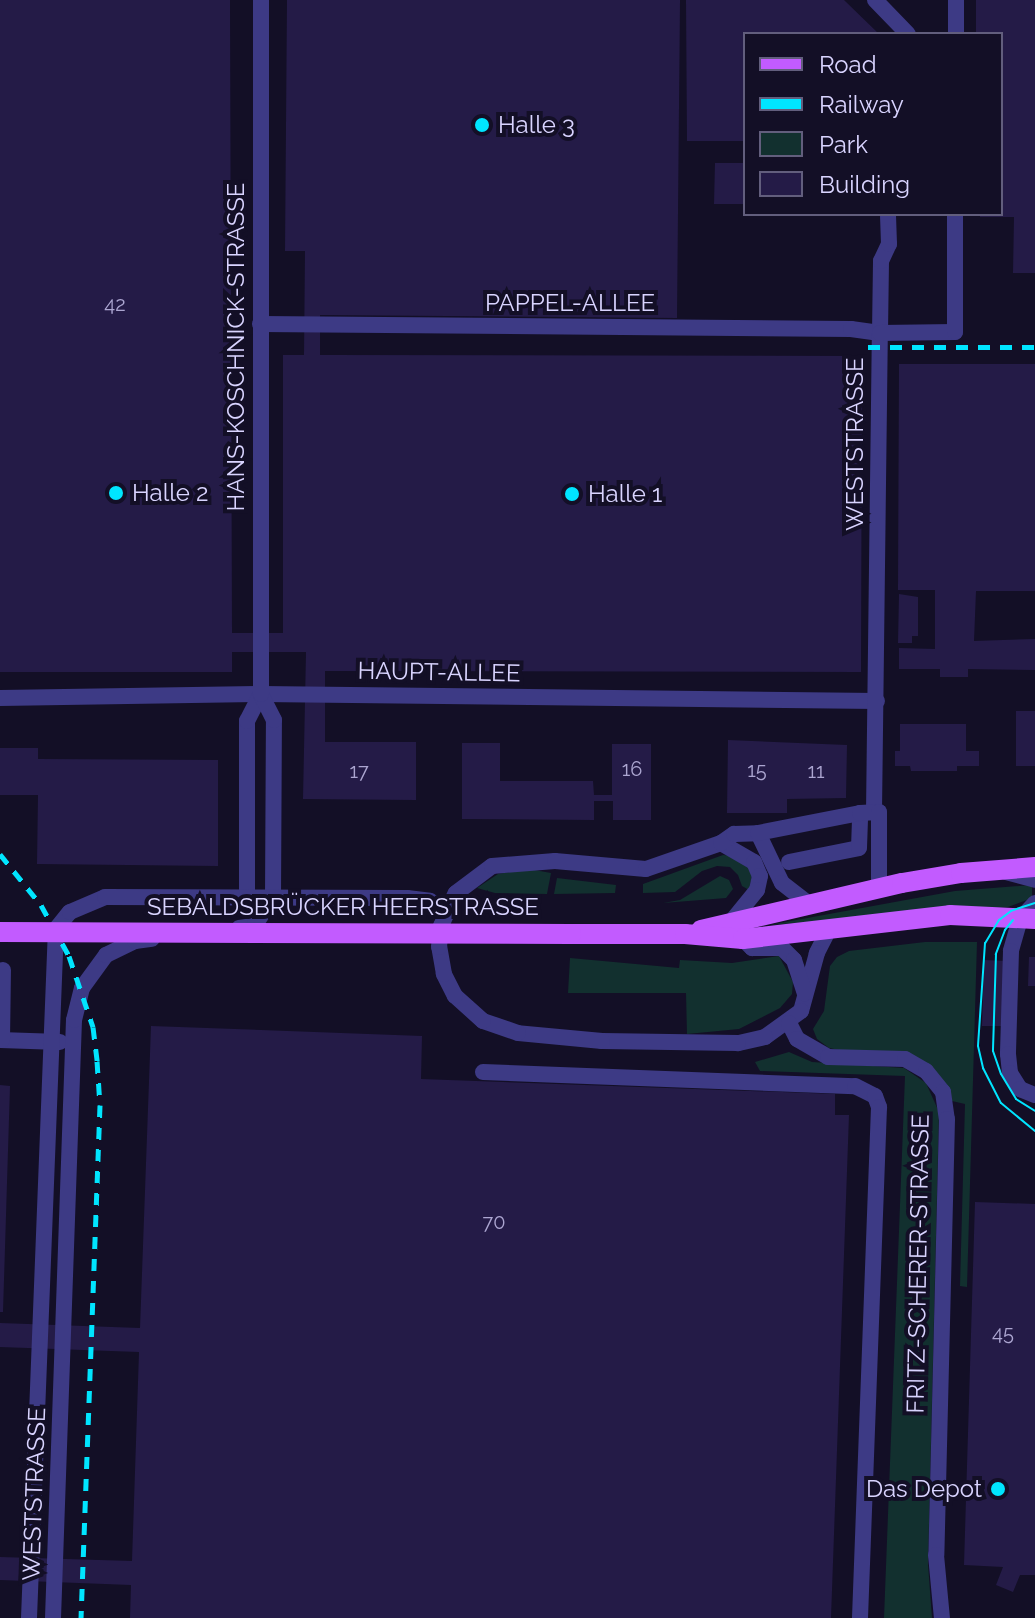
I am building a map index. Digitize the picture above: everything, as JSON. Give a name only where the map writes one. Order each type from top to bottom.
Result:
[{"type":"main road","name":"SEBALDSBRÜCKER HEERSTRASSE","points":[[685,934],[879,889],[996,869],[1035,867]]},
{"type":"main road","name":"SEBALDSBRÜCKER HEERSTRASSE","points":[[0,932],[685,934],[743,939],[950,915],[1027,919]]},
{"type":"street","name":"HANS-KOSCHNICK-STRASSE","points":[[261,0],[261,694],[274,720],[273,898]]},
{"type":"street","points":[[875,0],[906,32]]},
{"type":"street","points":[[956,0],[956,32]]},
{"type":"street","points":[[880,333],[881,261],[889,244],[888,216]]},
{"type":"street","name":"WESTSTRASSE","points":[[867,813],[877,701],[880,333],[955,332],[955,216]]},
{"type":"street","name":"PAPPEL-ALLEE","points":[[260,324],[851,329],[880,333]]},
{"type":"street","name":"HANS-KOSCHNICK-STRASSE","points":[[247,898],[247,721],[261,694]]},
{"type":"street","name":"HAUPT-ALLEE","points":[[0,698],[261,694],[877,701]]},
{"type":"street","points":[[828,931],[817,953],[801,1011],[789,1023],[765,1037],[738,1043],[695,1045],[550,1037],[506,1029],[483,1021],[455,996],[444,974],[439,947],[446,910],[463,886],[492,866],[555,861],[646,869],[721,843],[734,834],[758,833],[879,812],[879,889]]},
{"type":"street","points":[[789,862],[859,848],[867,813]]},
{"type":"street","points":[[758,833],[782,883],[810,905]]},
{"type":"street","points":[[721,843],[754,862],[760,876],[757,890],[731,922]]},
{"type":"street","points":[[996,869],[1035,880]]},
{"type":"street","name":"WESTSTRASSE","points":[[29,1618],[56,929],[70,912],[105,897],[407,898],[430,901],[446,910]]},
{"type":"street","name":"WESTSTRASSE","points":[[53,1618],[74,1020],[82,988],[106,955],[135,941],[254,926],[273,898]]},
{"type":"street","points":[[1035,903],[1011,951],[1008,1054],[1010,1073],[1020,1089],[1035,1095]]},
{"type":"street","points":[[743,939],[752,948],[782,948],[794,960],[806,999]]},
{"type":"street","points":[[3,970],[1,1040],[73,1042]]},
{"type":"street","name":"FRITZ-SCHERER-STRASSE","points":[[789,1023],[797,1039],[828,1057],[905,1059],[926,1071],[943,1092],[947,1119],[936,1555],[942,1618]]},
{"type":"street","points":[[483,1072],[855,1086],[875,1096],[879,1107],[860,1618]]},
{"type":"street","points":[[49,1096],[71,1096]]},
{"type":"street","points":[[45,1206],[67,1206]]},
{"type":"street","points":[[41,1292],[65,1293]]},
{"type":"street","name":"WESTSTRASSE","points":[[38,1371],[62,1372]]},
{"type":"green space","points":[[723,855],[733,856],[746,864],[752,876],[749,890],[742,886],[738,875],[730,867],[717,866],[702,871],[675,892],[643,893],[643,884]]},
{"type":"green space","points":[[529,869],[551,873],[547,894],[495,893],[477,888],[498,874]]},
{"type":"green space","points":[[720,876],[729,880],[733,889],[726,898],[663,903],[680,900]]},
{"type":"green space","points":[[557,878],[616,885],[615,893],[554,894]]},
{"type":"green space","points":[[1032,885],[1032,898],[1008,907],[769,925],[955,891]]},
{"type":"green space","points":[[925,942],[977,942],[967,1287],[960,1286],[965,1104],[952,1101],[933,1068],[829,1048],[817,1039],[813,1029],[824,1011],[830,966],[837,957],[849,951]]},
{"type":"green space","points":[[779,956],[793,982],[792,994],[780,1008],[739,1029],[687,1034],[686,993],[568,993],[570,958],[679,968],[680,960],[732,963]]},
{"type":"green space","points":[[789,1052],[812,1062],[904,1068],[926,1083],[939,1112],[928,1564],[932,1618],[884,1618],[905,1076],[760,1071],[755,1062]]},
{"type":"building","points":[[0,0],[230,0],[232,633],[283,633],[283,355],[304,355],[305,251],[285,251],[287,0],[680,0],[677,318],[320,315],[320,355],[862,356],[861,672],[325,671],[325,742],[416,742],[416,800],[303,799],[306,652],[232,652],[232,672],[0,672]]},
{"type":"building","points":[[686,0],[844,0],[877,32],[743,32],[743,141],[687,141]]},
{"type":"building","points":[[976,0],[1035,0],[1035,273],[1013,273],[1014,217],[980,217],[1003,216],[1003,32],[976,32]]},
{"type":"building","points":[[715,163],[743,163],[743,204],[714,204]]},
{"type":"building","points":[[899,364],[1035,364],[1035,591],[976,591],[974,641],[1035,639],[1035,670],[968,669],[968,677],[940,677],[940,669],[899,669],[899,648],[935,649],[935,590],[898,590]]},
{"type":"building","points":[[899,594],[918,597],[918,636],[912,636],[912,643],[898,643]]},
{"type":"building","points":[[1016,711],[1035,711],[1035,766],[1016,766]]},
{"type":"building","points":[[900,724],[966,724],[966,751],[979,751],[979,766],[957,766],[957,771],[911,771],[910,766],[895,766],[895,751],[900,751]]},
{"type":"building","points":[[728,740],[847,745],[846,798],[787,799],[787,813],[727,813]]},
{"type":"building","points":[[462,743],[500,743],[500,781],[593,781],[594,795],[612,795],[612,744],[651,744],[651,820],[613,820],[613,801],[594,801],[594,820],[462,819]]},
{"type":"building","points":[[0,748],[38,748],[38,759],[218,760],[218,866],[37,864],[38,795],[0,795]]},
{"type":"building","points":[[1029,957],[1035,957],[1035,986],[1028,986]]},
{"type":"building","points":[[984,960],[1007,961],[1005,1026],[982,1026]]},
{"type":"building","points":[[151,1026],[422,1036],[421,1079],[835,1094],[835,1115],[849,1115],[831,1618],[130,1618],[131,1585],[0,1580],[0,1557],[132,1561],[139,1352],[0,1347],[0,1323],[140,1328]]},
{"type":"building","points":[[0,1085],[10,1086],[3,1312],[0,1312]]},
{"type":"building","points":[[975,1202],[1035,1204],[1035,1575],[1020,1575],[1013,1592],[996,1585],[1003,1567],[964,1565]]},
{"type":"tram line","points":[[1035,903],[1011,911],[999,920],[985,943],[978,1046],[983,1068],[1001,1103],[1035,1131]]},
{"type":"tram line","points":[[1013,920],[1005,930],[996,954],[993,1051],[1001,1074],[1016,1099],[1035,1111]]},
{"type":"railway","points":[[868,347],[1035,347]]},
{"type":"railway","points":[[0,854],[41,905],[69,956],[93,1027],[97,1061],[100,1105],[81,1618]]},
{"type":"place","name":"Halle 3","points":[[482,125]]},
{"type":"place","name":"Halle 2","points":[[116,493]]},
{"type":"place","name":"Halle 1","points":[[572,494]]},
{"type":"place","name":"Das Depot","points":[[998,1489]]}]
